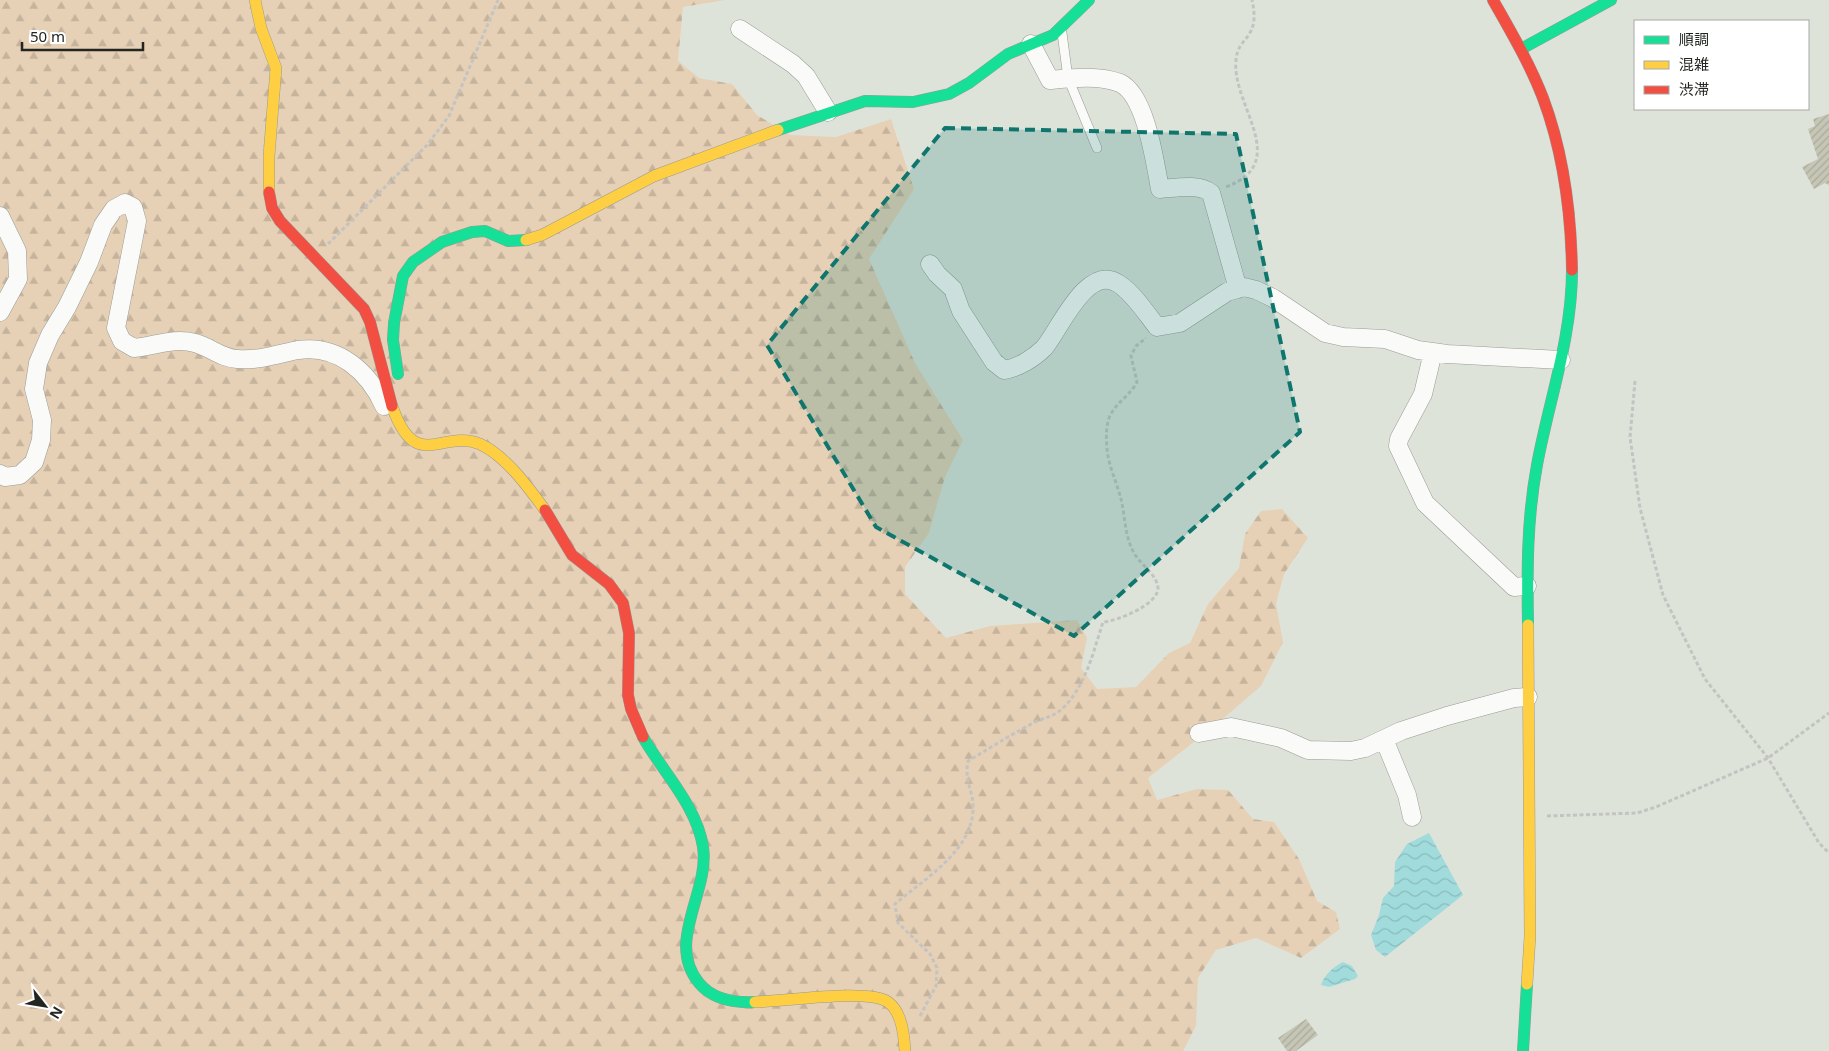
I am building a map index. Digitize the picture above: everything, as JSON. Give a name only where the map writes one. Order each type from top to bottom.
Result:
[{"type":"street","points":[[255,0],[261,28],[276,68],[271,118],[269,196],[272,208],[280,221],[364,309],[370,322],[394,414],[408,436],[419,444],[433,447],[465,441],[479,443],[492,453],[534,494],[577,560],[609,584],[622,600],[627,620],[627,688],[631,713],[637,727],[676,788],[702,841],[705,859],[687,938],[688,960],[694,977],[706,990],[718,997],[747,1003],[813,998],[866,997],[887,1001],[898,1012],[905,1051]]},
{"type":"street","points":[[394,414],[400,389],[393,331],[403,276],[413,262],[442,242],[472,232],[486,231],[508,241],[521,242],[542,235],[654,176],[828,112],[864,101],[913,102],[949,94],[969,83],[1008,54],[1053,35],[1089,0]]},
{"type":"street","points":[[1493,0],[1521,49],[1546,107],[1566,179],[1570,221],[1570,288],[1567,334],[1542,438],[1529,510],[1527,586],[1530,936],[1524,1051]]},
{"type":"street","points":[[1521,49],[1611,0]]},
{"type":"street","points":[[740,29],[793,64],[806,76],[828,112]]},
{"type":"street","points":[[1030,44],[1050,80],[1068,78],[1104,79],[1121,84],[1132,92],[1152,148],[1160,189],[1193,187],[1207,189],[1211,192],[1238,289]]},
{"type":"street","points":[[0,474],[5,477],[20,476],[34,462],[42,440],[42,420],[34,389],[38,363],[50,335],[67,307],[89,262],[103,226],[114,209],[125,203],[133,207],[137,221],[116,328],[122,341],[134,348],[173,340],[194,343],[225,357],[238,359],[256,359],[300,350],[320,350],[342,357],[362,371],[377,391],[386,410],[394,414]]},
{"type":"street","points":[[0,216],[17,251],[18,279],[0,312]]},
{"type":"street","points":[[930,264],[936,274],[953,289],[961,311],[994,362],[1004,370],[1012,369],[1044,348],[1076,299],[1098,282],[1109,280],[1119,284],[1132,296],[1157,328],[1180,323],[1227,292],[1244,288],[1256,290],[1273,298],[1326,333],[1344,337],[1385,340],[1433,352],[1561,360]]},
{"type":"street","points":[[1433,352],[1423,394],[1398,439],[1398,446],[1425,503],[1514,587],[1527,586]]},
{"type":"street","points":[[1199,732],[1231,727],[1282,738],[1308,750],[1351,751],[1365,748],[1447,716],[1514,698],[1528,697]]},
{"type":"street","points":[[1384,739],[1407,795],[1412,817]]},
{"type":"lane","points":[[1061,27],[1068,78],[1097,148]]},
{"type":"path","points":[[315,256],[427,145],[449,116],[498,0]]},
{"type":"path","points":[[1211,192],[1238,183],[1256,165],[1258,156],[1254,129],[1237,77],[1236,60],[1238,51],[1254,25],[1252,0]]},
{"type":"path","points":[[918,1019],[936,986],[937,968],[930,954],[898,923],[896,904],[953,855],[968,832],[973,807],[965,775],[968,762],[1036,722],[1052,716],[1064,707],[1072,698],[1091,660],[1103,622],[1113,622],[1129,615],[1154,598],[1158,590],[1157,582],[1136,559],[1130,546],[1121,501],[1107,450],[1106,431],[1113,410],[1137,382],[1131,356],[1136,346],[1157,328]]},
{"type":"path","points":[[1635,381],[1630,437],[1638,499],[1663,595],[1705,679],[1768,758],[1819,843],[1829,853]]},
{"type":"path","points":[[1529,816],[1637,813],[1768,758],[1829,713]]},
{"type":"highlighted area","points":[[945,128],[1236,134],[1300,432],[1074,636],[876,527],[767,345]]},
{"type":"green space","points":[[0,0],[725,0],[683,7],[678,61],[699,78],[732,84],[757,115],[790,135],[836,137],[891,119],[914,189],[869,259],[915,363],[963,440],[945,477],[929,533],[905,567],[905,594],[946,638],[990,626],[1077,620],[1087,638],[1081,668],[1097,689],[1136,687],[1169,653],[1190,643],[1208,604],[1239,568],[1245,534],[1261,511],[1282,509],[1308,538],[1284,574],[1276,604],[1283,642],[1261,686],[1218,723],[1148,778],[1157,800],[1197,789],[1228,790],[1253,819],[1274,822],[1299,859],[1317,901],[1336,912],[1340,929],[1301,958],[1256,938],[1216,950],[1198,978],[1196,1026],[1183,1051],[0,1051]]},
{"type":"water","points":[[1429,833],[1463,895],[1385,957],[1376,950],[1371,935],[1383,898],[1394,886],[1395,862],[1407,844]]},
{"type":"water","points":[[1343,962],[1352,966],[1358,976],[1355,979],[1329,987],[1321,985],[1330,971]]},
{"type":"building","points":[[1829,114],[1829,185],[1825,183],[1814,189],[1802,167],[1818,159],[1808,129],[1815,126],[1813,119]]},
{"type":"building","points":[[1306,1019],[1318,1035],[1296,1051],[1287,1051],[1278,1038]]},
{"type":"traffic: fast","points":[[778,130],[865,101],[913,102],[949,94],[969,83],[1008,54],[1053,35],[1089,0]]},
{"type":"traffic: fast","points":[[1521,49],[1611,0]]},
{"type":"traffic: fast","points":[[398,374],[393,340],[394,323],[403,276],[413,262],[442,242],[472,232],[485,231],[508,241],[526,240]]},
{"type":"traffic: fast","points":[[1528,625],[1531,505],[1537,465],[1564,344],[1571,295],[1572,270]]},
{"type":"traffic: fast","points":[[643,737],[678,789],[694,817],[703,847],[701,881],[687,934],[686,951],[690,967],[699,983],[718,997],[732,1001],[755,1002]]},
{"type":"traffic: fast","points":[[1523,1051],[1527,984]]},
{"type":"traffic: slow","points":[[255,0],[261,28],[276,68],[269,156],[269,192]]},
{"type":"traffic: slow","points":[[526,240],[542,235],[654,176],[778,130]]},
{"type":"traffic: slow","points":[[392,406],[401,427],[411,439],[420,444],[431,445],[466,441],[480,444],[490,449],[508,464],[545,510]]},
{"type":"traffic: slow","points":[[1527,984],[1530,936],[1528,625]]},
{"type":"traffic: slow","points":[[755,1002],[844,996],[878,998],[893,1006],[903,1031],[905,1051]]},
{"type":"traffic: jam","points":[[1493,0],[1532,73],[1550,119],[1565,183],[1572,270]]},
{"type":"traffic: jam","points":[[269,192],[272,208],[280,221],[364,309],[370,322],[392,406]]},
{"type":"traffic: jam","points":[[545,510],[572,555],[609,584],[623,603],[629,633],[628,695],[631,709],[643,737]]}]
